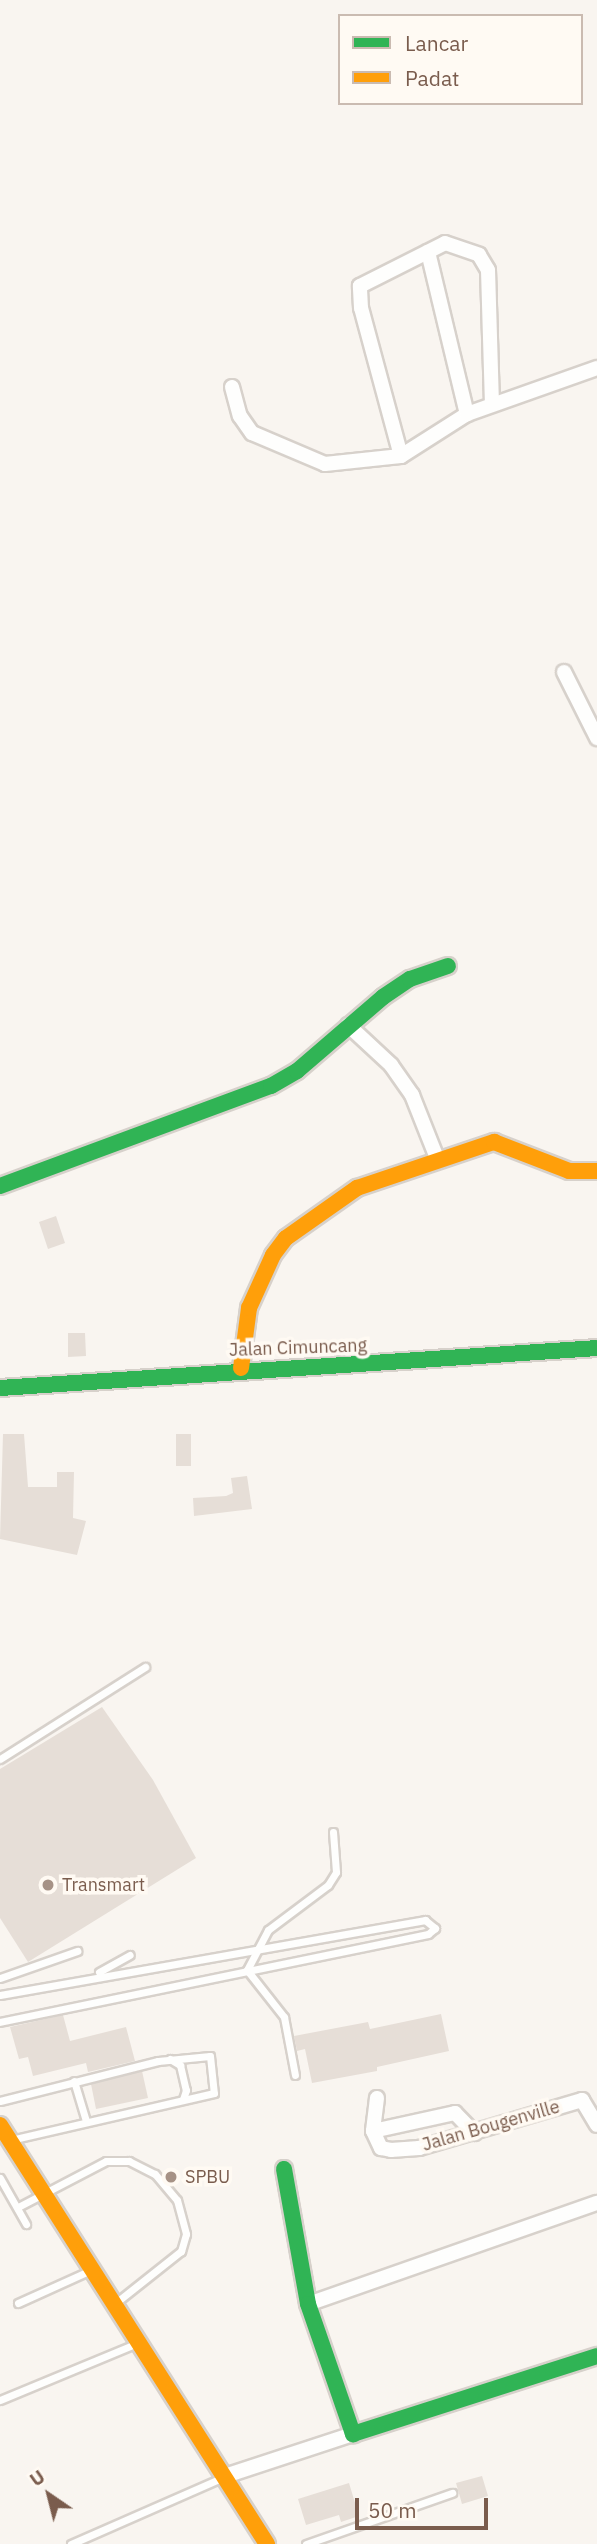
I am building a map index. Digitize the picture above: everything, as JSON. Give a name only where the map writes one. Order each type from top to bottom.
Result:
[{"type":"street","points":[[401,456],[357,293],[360,286],[445,243],[462,246],[479,255],[488,270],[492,404]]},
{"type":"street","points":[[428,252],[467,414]]},
{"type":"street","points":[[232,387],[240,416],[252,433],[316,463],[401,456],[467,414],[597,368]]},
{"type":"street","points":[[564,672],[597,738]]},
{"type":"street","points":[[0,1186],[271,1086],[297,1071],[348,1025],[410,979],[447,966]]},
{"type":"street","points":[[348,1025],[391,1065],[412,1095],[437,1158]]},
{"type":"street","points":[[241,1368],[246,1319],[254,1293],[286,1238],[357,1188],[437,1158],[503,1143],[569,1171],[597,1171]]},
{"type":"street","name":"Jalan Cimuncang","points":[[0,1388],[241,1368],[352,1367],[597,1348]]},
{"type":"street","points":[[377,2098],[373,2131],[455,2113],[474,2133]]},
{"type":"street","name":"Jalan Bougenville","points":[[373,2131],[381,2148],[419,2148],[582,2100],[597,2125]]},
{"type":"street","points":[[0,2125],[267,2544]]},
{"type":"street","points":[[284,2168],[308,2304],[353,2434]]},
{"type":"street","points":[[308,2304],[597,2203]]},
{"type":"street","points":[[225,2476],[597,2356]]},
{"type":"lane","points":[[0,1759],[145,1667]]},
{"type":"lane","points":[[247,1970],[254,1950],[268,1930],[328,1885],[336,1872],[334,1832]]},
{"type":"lane","points":[[0,1995],[93,1976],[425,1920],[435,1928],[428,1934],[0,2022]]},
{"type":"lane","points":[[0,1978],[77,1951]]},
{"type":"lane","points":[[93,1976],[130,1955]]},
{"type":"lane","points":[[247,1970],[284,2017],[295,2075]]},
{"type":"lane","points":[[0,2101],[170,2059],[210,2056],[217,2090],[10,2140]]},
{"type":"lane","points":[[170,2059],[180,2065],[186,2090],[183,2099]]},
{"type":"lane","points":[[74,2081],[86,2121]]},
{"type":"lane","points":[[18,2207],[106,2161],[129,2161],[155,2174],[177,2200],[186,2234],[180,2251],[115,2304]]},
{"type":"lane","points":[[0,2179],[26,2224]]},
{"type":"lane","points":[[18,2303],[93,2270]]},
{"type":"lane","points":[[0,2400],[139,2342]]},
{"type":"lane","points":[[71,2544],[225,2476]]},
{"type":"lane","points":[[306,2544],[452,2493]]},
{"type":"building","points":[[56,1216],[65,1243],[48,1249],[39,1222]]},
{"type":"building","points":[[68,1333],[85,1333],[86,1356],[68,1357]]},
{"type":"building","points":[[3,1434],[24,1434],[28,1487],[57,1487],[57,1472],[74,1472],[73,1518],[86,1521],[77,1555],[0,1539]]},
{"type":"building","points":[[176,1434],[191,1434],[191,1466],[176,1466]]},
{"type":"building","points":[[247,1476],[252,1509],[194,1516],[193,1498],[226,1496],[233,1493],[231,1478]]},
{"type":"building","points":[[102,1707],[153,1780],[196,1858],[28,1962],[0,1918],[0,1769]]},
{"type":"building","points":[[441,2014],[449,2051],[377,2067],[377,2071],[312,2083],[305,2049],[297,2051],[294,2036],[368,2022],[370,2029]]},
{"type":"building","points":[[63,2015],[70,2041],[126,2027],[135,2061],[88,2072],[86,2063],[33,2076],[28,2057],[19,2059],[10,2027]]},
{"type":"building","points":[[142,2071],[148,2098],[96,2109],[91,2084]]},
{"type":"building","points":[[482,2476],[488,2496],[462,2504],[456,2483]]},
{"type":"building","points":[[349,2483],[359,2516],[341,2522],[339,2515],[306,2525],[298,2499]]},
{"type":"traffic: fast","points":[[0,1186],[271,1086],[297,1071],[383,997],[410,979],[448,966]]},
{"type":"traffic: fast","points":[[0,1388],[597,1348]]},
{"type":"traffic: fast","points":[[284,2169],[308,2304],[353,2434],[597,2356]]},
{"type":"traffic: slow","points":[[241,1368],[249,1308],[273,1255],[286,1238],[357,1188],[494,1142],[569,1171],[597,1171]]},
{"type":"traffic: slow","points":[[0,2125],[267,2544]]},
{"type":"place","name":"Transmart","points":[[48,1885]]},
{"type":"place","name":"SPBU","points":[[171,2177]]}]
